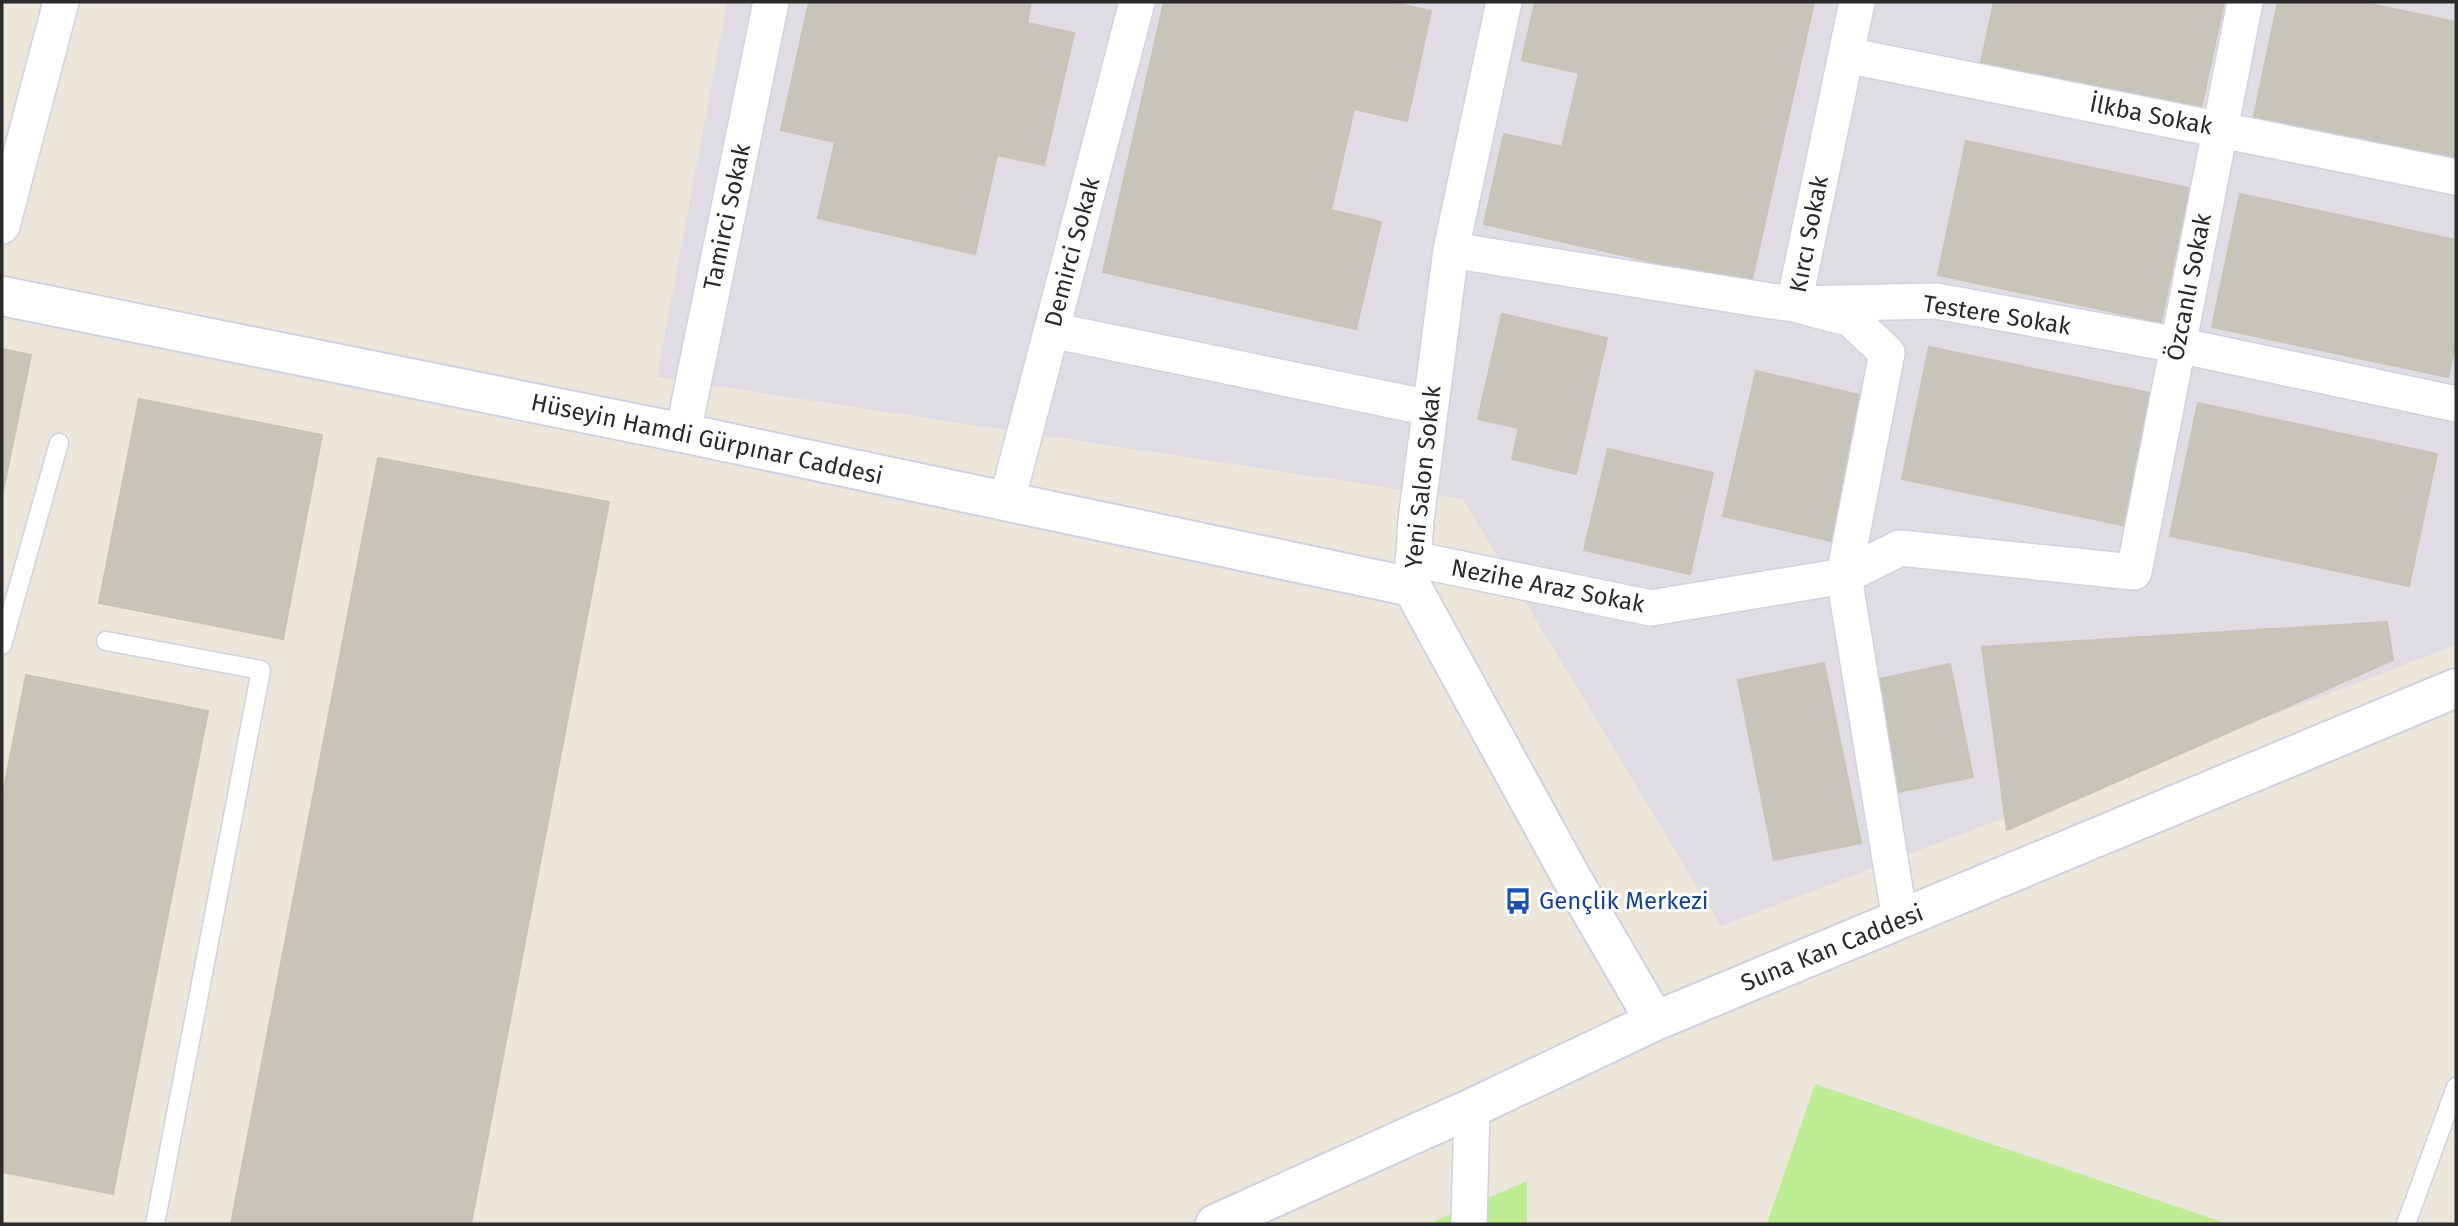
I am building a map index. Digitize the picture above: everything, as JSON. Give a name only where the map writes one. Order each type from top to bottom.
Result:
[{"type":"street","points":[[2,226],[61,2]]},
{"type":"street","name":"Tamirci Sokak","points":[[683,433],[771,2]]},
{"type":"street","name":"Demirci Sokak","points":[[1007,502],[1137,2]]},
{"type":"street","name":"Yeni Salon Sokak","points":[[1504,2],[1451,250],[1416,520],[1412,573],[1570,875],[1655,1021]]},
{"type":"street","name":"Kırcı Sokak","points":[[1844,576],[1887,353],[1851,319],[1794,304],[1857,2]]},
{"type":"street","name":"Özcanlı Sokak","points":[[2134,572],[2245,2]]},
{"type":"street","name":"İlkba Sokak","points":[[1846,55],[2456,177]]},
{"type":"street","name":"Testere Sokak","points":[[1451,250],[1794,304],[1936,301],[2178,345],[2456,404]]},
{"type":"street","name":"Hüseyin Hamdi Gürpınar Caddesi","points":[[2,296],[683,433],[1007,502],[1412,573]]},
{"type":"street","points":[[1051,330],[1430,408]]},
{"type":"street","name":"Nezihe Araz Sokak","points":[[1412,573],[1651,608],[1844,576],[1900,548],[2134,572]]},
{"type":"street","points":[[1844,576],[1900,920]]},
{"type":"street","name":"Suna Kan Caddesi","points":[[1215,1224],[1472,1108],[1655,1021],[2456,688]]},
{"type":"street","points":[[1469,1224],[1472,1108]]},
{"type":"lane","points":[[2,645],[59,443]]},
{"type":"lane","points":[[106,641],[261,670],[155,1224]]},
{"type":"lane","points":[[2406,1224],[2456,1087]]},
{"type":"shaded area","points":[[727,2],[2456,2],[2456,645],[1721,926],[1463,499],[657,377]]},
{"type":"green space","points":[[1815,1084],[2228,1224],[1767,1224]]},
{"type":"green space","points":[[1527,1181],[1527,1224],[1428,1224]]},
{"type":"building","points":[[809,2],[1031,2],[1027,23],[1074,33],[1044,165],[997,155],[975,254],[818,218],[835,142],[781,130]]},
{"type":"building","points":[[1164,2],[1389,2],[1431,11],[1407,121],[1354,109],[1331,210],[1381,222],[1356,329],[1103,272]]},
{"type":"building","points":[[1535,2],[1814,2],[1751,284],[1484,224],[1504,134],[1562,147],[1579,73],[1522,60]]},
{"type":"building","points":[[1994,2],[2224,2],[2201,109],[1981,63]]},
{"type":"building","points":[[2278,2],[2361,2],[2456,22],[2456,168],[2252,125]]},
{"type":"building","points":[[1966,141],[2189,188],[2161,322],[1938,275]]},
{"type":"building","points":[[2240,194],[2456,240],[2456,340],[2448,377],[2212,327]]},
{"type":"building","points":[[1502,314],[1607,338],[1576,474],[1512,459],[1519,428],[1478,419]]},
{"type":"building","points":[[1929,347],[2155,394],[2127,526],[1902,479]]},
{"type":"building","points":[[2,349],[31,355],[2,496]]},
{"type":"building","points":[[1756,371],[1864,396],[1831,541],[1723,516]]},
{"type":"building","points":[[139,399],[322,435],[283,639],[99,603]]},
{"type":"building","points":[[2198,403],[2437,454],[2409,586],[2170,536]]},
{"type":"building","points":[[1608,449],[1713,473],[1690,574],[1584,550]]},
{"type":"building","points":[[378,458],[609,502],[471,1224],[231,1224]]},
{"type":"building","points":[[2387,622],[2393,660],[2007,830],[1982,647]]},
{"type":"building","points":[[1824,663],[1861,843],[1774,860],[1738,680]]},
{"type":"building","points":[[1950,664],[1973,777],[1898,792],[1875,680]]},
{"type":"building","points":[[26,675],[208,711],[113,1194],[2,1172],[2,799]]},
{"type":"place","name":"Gençlik Merkezi","points":[[1518,901]]}]
